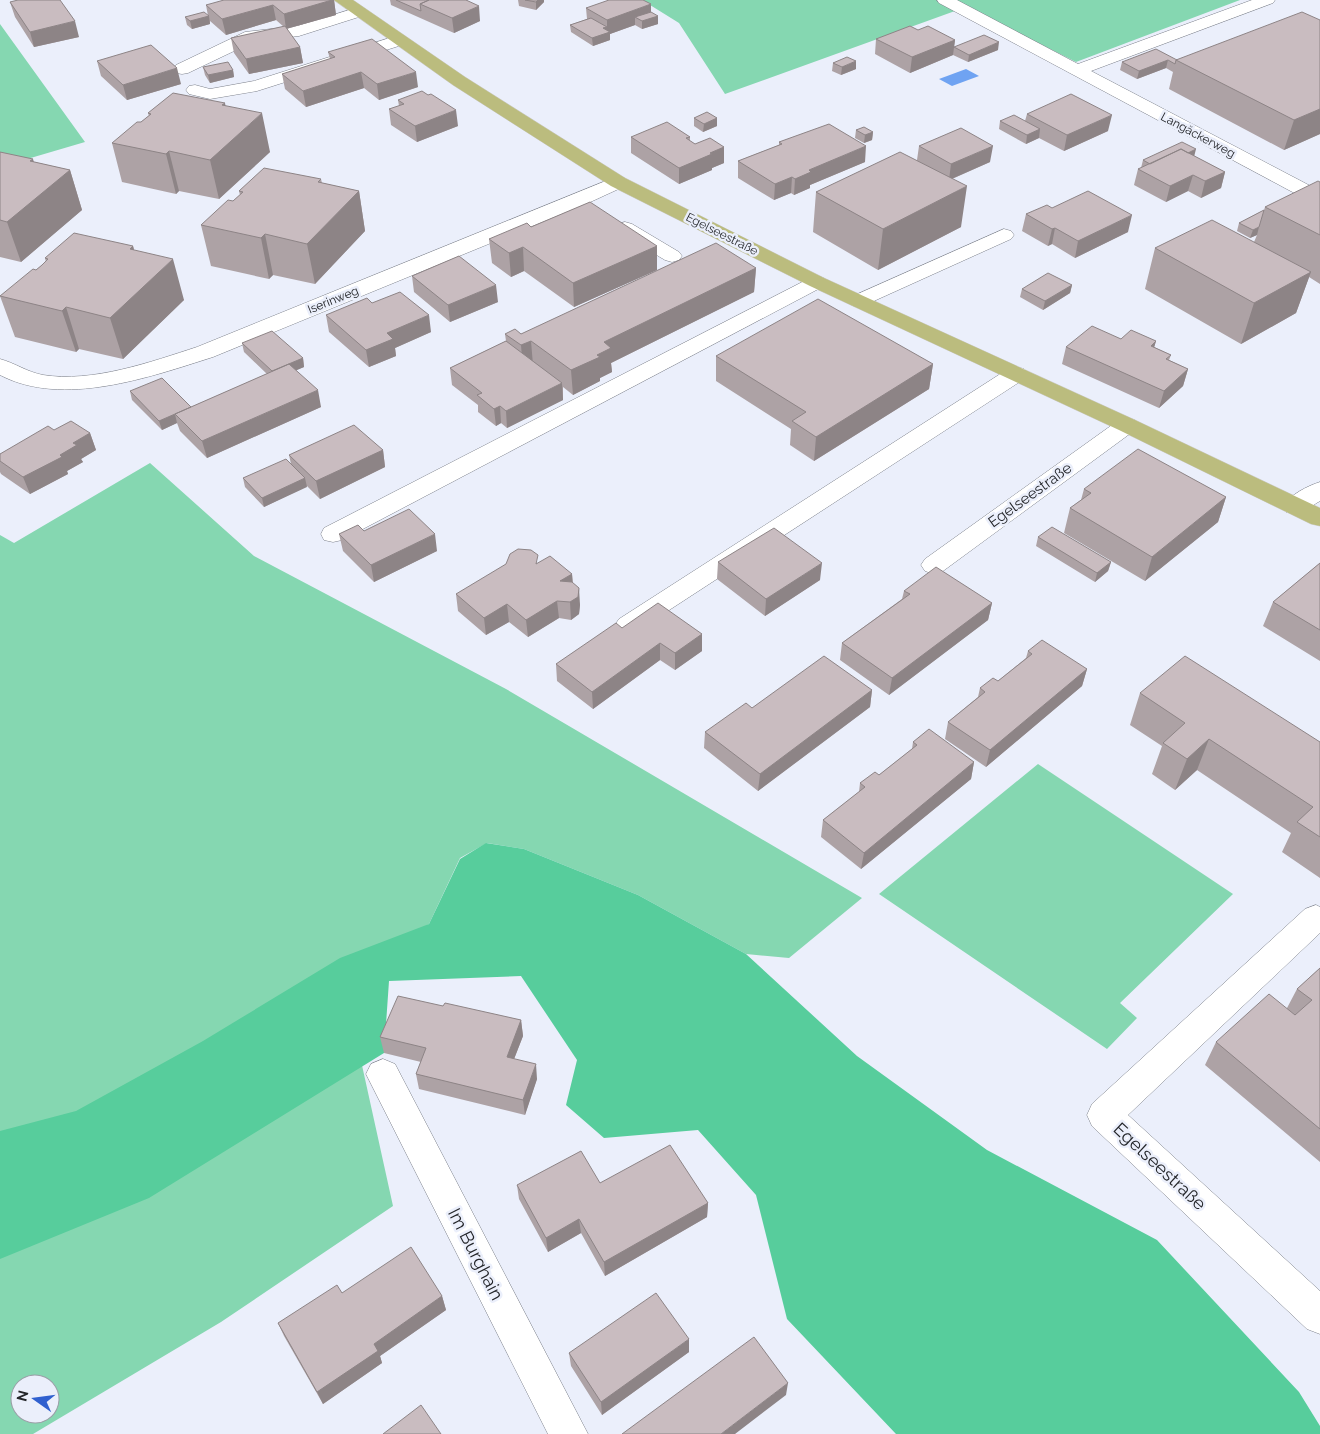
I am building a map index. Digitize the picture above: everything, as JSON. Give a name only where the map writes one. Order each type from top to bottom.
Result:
[{"type":"main road","name":"Egelseestraße","points":[[342,0],[458,80],[618,182],[816,282],[1127,425],[1320,518]]},
{"type":"street","name":"Langäckerweg","points":[[945,0],[1320,199]]},
{"type":"street","points":[[1076,70],[1267,0]]},
{"type":"street","points":[[182,69],[251,36],[299,31],[359,12]]},
{"type":"street","points":[[195,90],[210,94],[257,86],[400,40]]},
{"type":"street","name":"Iserinweg","points":[[0,366],[6,371],[38,383],[85,382],[148,370],[205,352],[587,206],[618,182]]},
{"type":"street","points":[[613,220],[672,256]]},
{"type":"street","points":[[858,301],[1004,235]]},
{"type":"street","points":[[333,534],[816,282]]},
{"type":"street","points":[[610,636],[1016,374]]},
{"type":"street","name":"Egelseestraße","points":[[934,565],[1127,425]]},
{"type":"street","points":[[1295,506],[1320,490]]},
{"type":"street","name":"Egelseestraße","points":[[1318,919],[1104,1115],[1320,1316]]},
{"type":"street","name":"Im Burghain","points":[[383,1074],[569,1434]]},
{"type":"green space","points":[[642,0],[1240,0],[1076,62],[966,7],[725,94],[679,23]]},
{"type":"green space","points":[[0,24],[85,142],[0,167]]},
{"type":"green space","points":[[150,463],[254,556],[506,689],[862,898],[789,958],[746,954],[638,895],[524,849],[487,843],[460,858],[429,924],[343,979],[393,1206],[221,1322],[60,1418],[60,1374],[10,1374],[10,1424],[50,1424],[33,1434],[0,1434],[0,535],[14,543]]},
{"type":"green space","points":[[1038,764],[1233,894],[1120,1003],[1137,1018],[1107,1049],[879,894]]},
{"type":"green space","points":[[486,843],[524,849],[638,895],[746,954],[857,1056],[987,1150],[1157,1240],[1299,1392],[1320,1426],[1320,1434],[896,1434],[787,1319],[756,1195],[698,1130],[604,1138],[566,1105],[577,1060],[521,976],[389,981],[384,1053],[149,1198],[0,1259],[0,1131],[76,1111],[203,1041],[340,958],[429,924],[460,859]]},
{"type":"water","points":[[966,69],[979,76],[952,86],[939,79]]},
{"type":"building","points":[[18,0],[60,0],[75,21],[30,32],[10,2]]},
{"type":"building","points":[[224,0],[332,0],[284,14],[273,5],[222,19],[206,5]]},
{"type":"building","points":[[396,0],[429,0],[420,4],[421,11]]},
{"type":"building","points":[[429,0],[466,0],[479,6],[452,18],[420,4]]},
{"type":"building","points":[[609,0],[643,0],[651,4],[607,20],[586,8]]},
{"type":"building","points":[[204,12],[209,16],[190,21],[185,17]]},
{"type":"building","points":[[651,12],[658,16],[642,21],[635,17]]},
{"type":"building","points":[[1302,12],[1320,20],[1320,109],[1294,120],[1176,60]]},
{"type":"building","points":[[591,18],[607,27],[603,28],[610,32],[592,38],[570,25]]},
{"type":"building","points":[[285,26],[300,47],[246,59],[231,38]]},
{"type":"building","points":[[910,26],[918,30],[928,26],[955,40],[912,57],[876,39]]},
{"type":"building","points":[[984,35],[999,42],[969,55],[954,47]]},
{"type":"building","points":[[372,39],[416,72],[377,84],[361,72],[303,91],[282,74],[335,57],[328,52]]},
{"type":"building","points":[[151,45],[177,68],[123,85],[97,61]]},
{"type":"building","points":[[1156,49],[1177,60],[1175,64],[1168,60],[1139,71],[1122,62]]},
{"type":"building","points":[[847,57],[856,61],[842,67],[833,63]]},
{"type":"building","points":[[228,62],[233,70],[208,75],[203,67]]},
{"type":"building","points":[[422,91],[428,95],[431,94],[456,110],[415,126],[389,109],[404,104],[398,100]]},
{"type":"building","points":[[173,93],[225,103],[222,105],[262,113],[210,160],[169,151],[166,154],[112,143],[137,122],[141,122],[151,114],[148,113]]},
{"type":"building","points":[[1071,94],[1112,115],[1067,135],[1027,114]]},
{"type":"building","points":[[707,112],[717,118],[704,124],[694,118]]},
{"type":"building","points":[[1014,115],[1040,129],[1027,135],[1000,121]]},
{"type":"building","points":[[667,122],[690,137],[686,138],[695,144],[710,138],[724,147],[679,168],[631,137]]},
{"type":"building","points":[[829,124],[866,146],[809,170],[811,172],[795,179],[792,177],[775,184],[738,161],[782,144],[779,142]]},
{"type":"building","points":[[864,127],[873,132],[865,135],[856,130]]},
{"type":"building","points":[[961,128],[993,146],[951,164],[919,146]]},
{"type":"building","points":[[1182,142],[1196,149],[1188,153],[1181,149],[1150,164],[1143,160]]},
{"type":"building","points":[[1181,149],[1225,172],[1205,181],[1193,175],[1170,186],[1138,169]]},
{"type":"building","points":[[0,152],[70,170],[7,222],[0,220]]},
{"type":"building","points":[[900,152],[967,186],[883,229],[816,192]]},
{"type":"building","points":[[264,168],[321,179],[318,182],[359,191],[307,244],[265,234],[261,238],[201,225],[228,200],[233,201],[243,192],[239,191]]},
{"type":"building","points":[[1318,181],[1320,182],[1320,235],[1265,207]]},
{"type":"building","points":[[1088,191],[1132,215],[1078,241],[1026,214],[1047,205],[1052,208]]},
{"type":"building","points":[[590,202],[657,246],[573,283],[523,247],[509,253],[489,239],[527,223],[531,227]]},
{"type":"building","points":[[1264,210],[1259,227],[1253,230],[1239,223]]},
{"type":"building","points":[[1212,220],[1311,272],[1254,303],[1155,248]]},
{"type":"building","points":[[74,233],[133,246],[130,249],[173,259],[110,318],[66,307],[62,311],[0,296],[33,269],[36,270],[42,265],[48,259],[45,258]]},
{"type":"building","points":[[716,243],[756,268],[604,342],[611,348],[597,355],[600,357],[571,370],[531,341],[521,345],[505,334],[515,329],[521,334]]},
{"type":"building","points":[[459,256],[496,285],[448,305],[412,276]]},
{"type":"building","points":[[1048,273],[1072,285],[1045,301],[1022,289]]},
{"type":"building","points":[[400,292],[429,315],[387,333],[393,339],[366,350],[326,315],[367,298],[372,303]]},
{"type":"building","points":[[818,299],[933,364],[816,437],[792,421],[806,412],[716,356]]},
{"type":"building","points":[[1092,326],[1121,339],[1131,330],[1156,341],[1151,346],[1171,355],[1166,359],[1188,369],[1164,391],[1066,347]]},
{"type":"building","points":[[272,331],[303,358],[272,371],[242,343]]},
{"type":"building","points":[[506,341],[562,383],[506,411],[500,406],[494,409],[477,395],[482,393],[450,368]]},
{"type":"building","points":[[289,364],[318,390],[202,441],[175,414]]},
{"type":"building","points":[[162,378],[191,407],[159,421],[130,391]]},
{"type":"building","points":[[71,421],[90,433],[73,443],[77,445],[60,455],[62,457],[23,477],[0,461],[0,454],[48,426],[54,430]]},
{"type":"building","points":[[354,425],[383,450],[316,481],[289,455]]},
{"type":"building","points":[[1138,449],[1226,497],[1152,557],[1070,508],[1091,493],[1084,489]]},
{"type":"building","points":[[286,459],[305,478],[262,498],[243,478]]},
{"type":"building","points":[[409,509],[435,534],[371,565],[339,534],[358,525],[364,531]]},
{"type":"building","points":[[1052,527],[1111,562],[1097,573],[1038,537]]},
{"type":"building","points":[[774,528],[822,563],[766,599],[718,562]]},
{"type":"building","points":[[518,549],[531,550],[538,555],[536,564],[550,556],[572,574],[560,581],[572,582],[579,588],[578,597],[570,602],[557,601],[526,620],[507,604],[484,618],[456,594],[506,564],[510,554]]},
{"type":"building","points":[[1320,563],[1320,630],[1273,602]]},
{"type":"building","points":[[936,567],[992,603],[892,678],[842,643],[910,594],[904,591]]},
{"type":"building","points":[[658,603],[702,634],[675,653],[660,643],[592,692],[556,664],[616,623],[622,628]]},
{"type":"building","points":[[1042,640],[1087,669],[990,750],[948,722],[985,692],[980,688],[993,678],[998,681],[1032,654],[1028,651]]},
{"type":"building","points":[[824,656],[872,690],[760,774],[705,732],[746,703],[752,708]]},
{"type":"building","points":[[1185,656],[1320,742],[1320,837],[1297,822],[1313,807],[1209,739],[1187,759],[1163,743],[1185,723],[1140,693]]},
{"type":"building","points":[[929,729],[974,762],[864,853],[823,820],[865,787],[860,783],[875,772],[879,775],[917,745],[913,742]]},
{"type":"building","points":[[1320,968],[1320,1129],[1216,1042],[1269,994],[1295,1015],[1312,1000],[1297,989]]},
{"type":"building","points":[[398,996],[443,1006],[445,1003],[521,1020],[507,1057],[536,1064],[523,1100],[416,1074],[426,1048],[380,1037]]},
{"type":"building","points":[[670,1145],[708,1203],[604,1262],[579,1219],[546,1238],[517,1185],[581,1151],[600,1183]]},
{"type":"building","points":[[411,1247],[442,1296],[374,1344],[378,1351],[317,1392],[278,1323],[337,1285],[342,1293]]},
{"type":"building","points":[[656,1293],[689,1339],[601,1402],[569,1353]]},
{"type":"building","points":[[754,1337],[788,1383],[721,1434],[622,1434]]},
{"type":"building","points":[[421,1405],[441,1434],[383,1434]]}]
